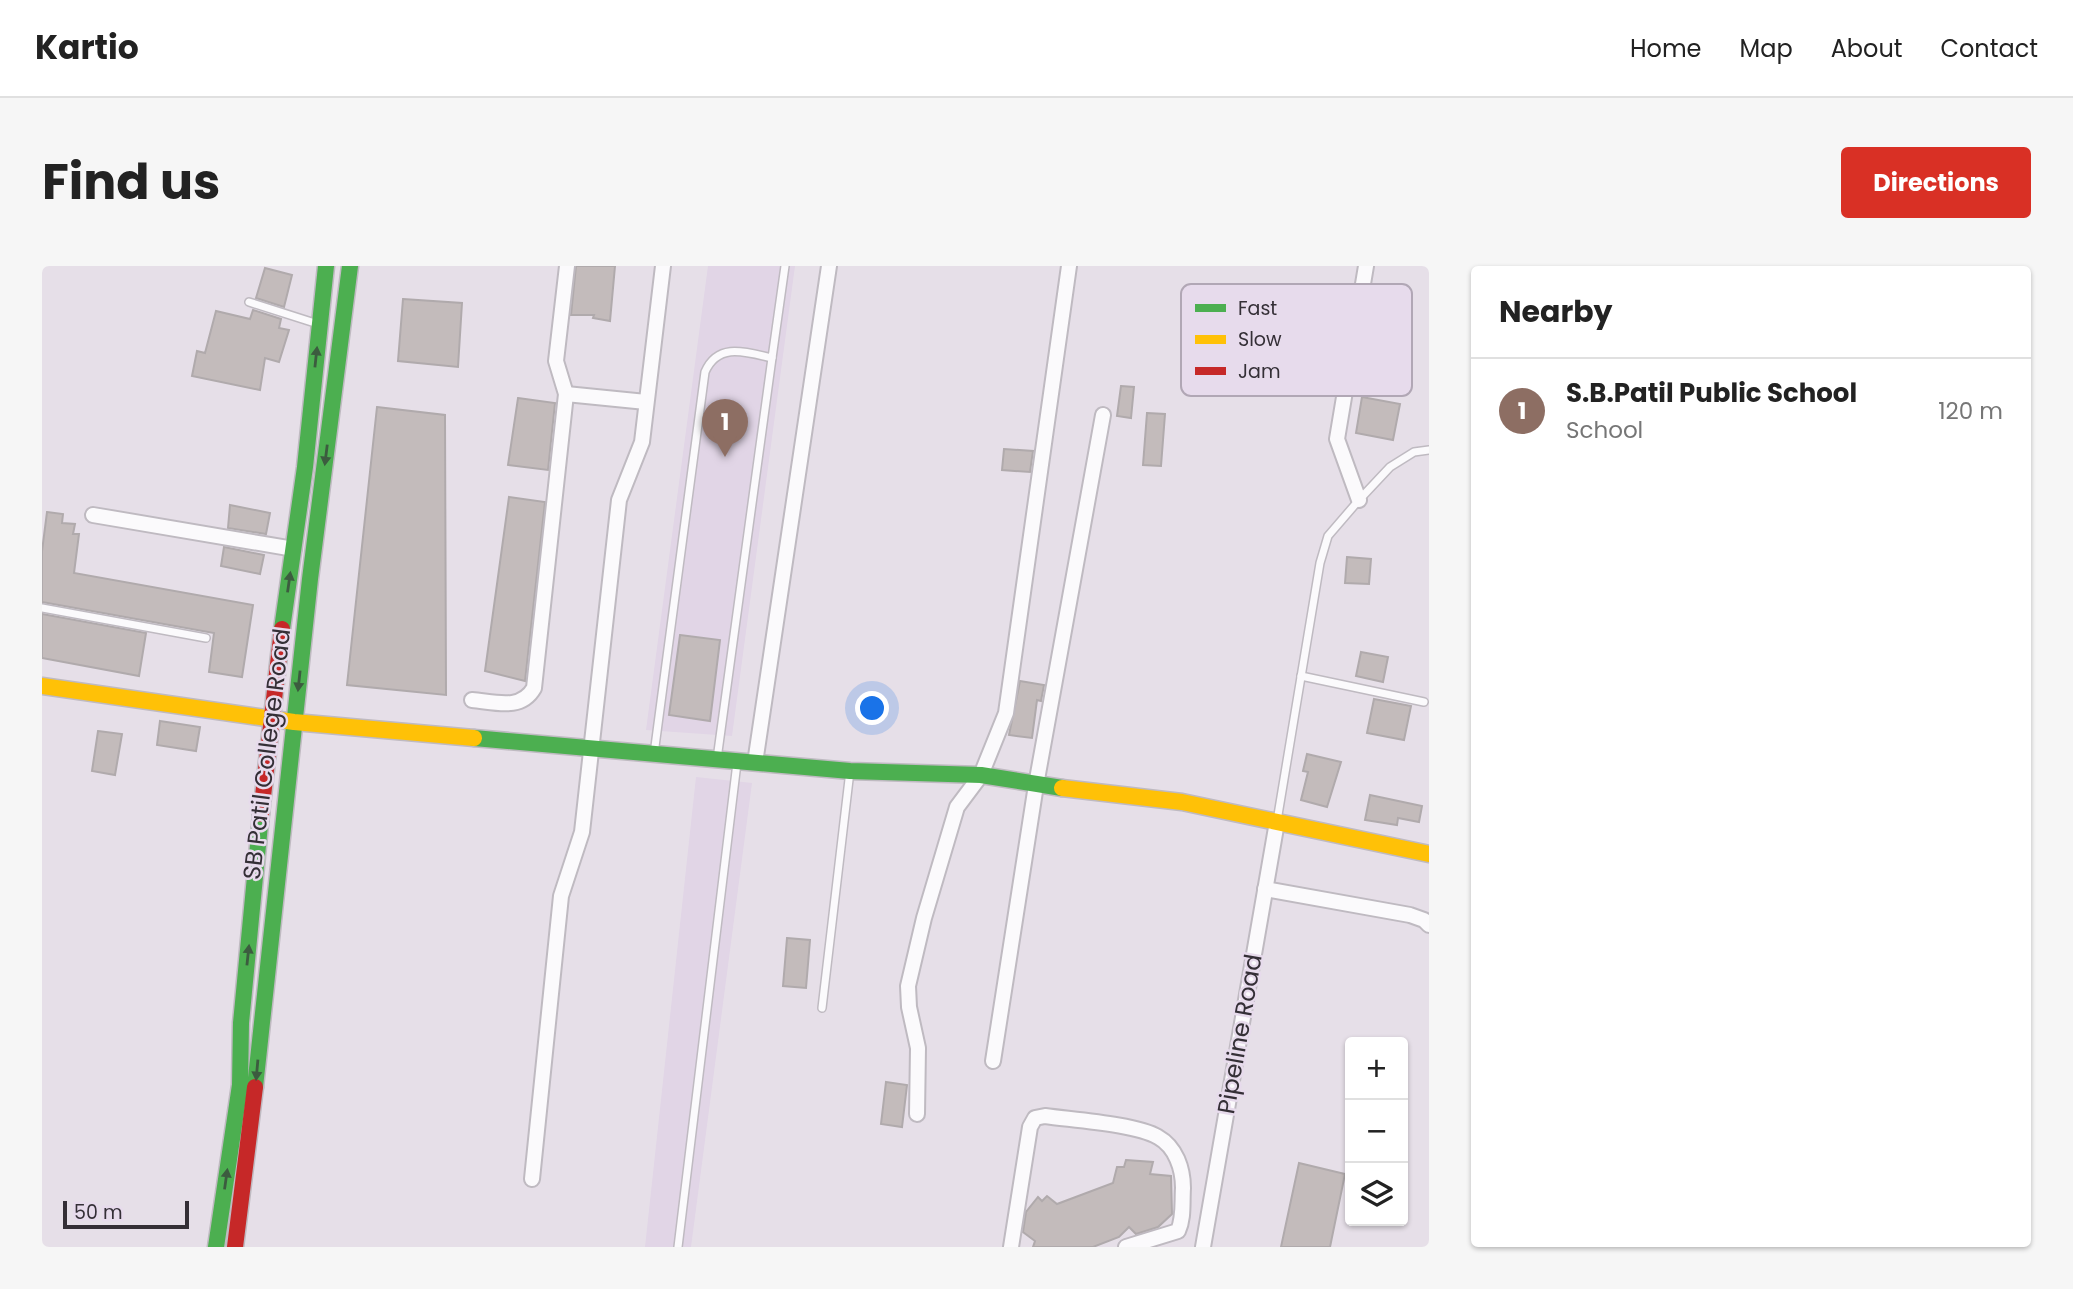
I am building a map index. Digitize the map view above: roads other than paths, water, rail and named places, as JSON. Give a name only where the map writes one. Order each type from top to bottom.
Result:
[{"type":"street","name":"SB Patil College Road","points":[[216,1247],[240,1085],[241,1023],[270,719],[294,549],[326,266]]},
{"type":"street","name":"SB Patil College Road","points":[[234,1247],[350,266]]},
{"type":"street","points":[[472,700],[518,704],[528,699],[534,688],[566,394],[556,361],[567,266]]},
{"type":"street","points":[[532,1179],[561,896],[582,832],[619,500],[642,442],[663,266]]},
{"type":"street","points":[[755,763],[829,266]]},
{"type":"street","points":[[916,1114],[918,1048],[909,1007],[908,986],[924,918],[957,807],[981,775],[1006,712],[1069,266]]},
{"type":"street","points":[[1363,284],[1366,266]]},
{"type":"street","points":[[566,394],[646,402]]},
{"type":"street","points":[[1344,396],[1337,439],[1359,499]]},
{"type":"street","points":[[993,1061],[1036,785],[1103,415]]},
{"type":"street","points":[[93,515],[294,549]]},
{"type":"street","points":[[42,686],[294,722],[850,771],[981,775],[1036,785],[1182,802],[1429,854]]},
{"type":"street","name":"Pipeline Road","points":[[1203,1247],[1277,822]]},
{"type":"street","points":[[1265,889],[1410,915],[1429,925]]},
{"type":"street","points":[[254,894],[274,896]]},
{"type":"street","points":[[241,1023],[261,1024]]},
{"type":"street","points":[[1011,1247],[1030,1126],[1035,1118],[1045,1116],[1139,1130],[1160,1137],[1180,1161],[1183,1184],[1182,1223],[1178,1231],[1126,1247]]},
{"type":"lane","points":[[716,760],[785,266]]},
{"type":"lane","points":[[249,302],[320,325]]},
{"type":"lane","points":[[654,754],[705,372],[710,360],[721,352],[734,351],[772,358]]},
{"type":"lane","points":[[1277,822],[1328,536],[1390,467],[1414,452],[1429,450]]},
{"type":"lane","points":[[42,608],[206,638]]},
{"type":"lane","points":[[1301,676],[1424,702]]},
{"type":"lane","points":[[678,1247],[737,762]]},
{"type":"lane","points":[[822,1008],[850,771]]},
{"type":"place","name":"S.B.Patil Public School","points":[[725,457]]}]
